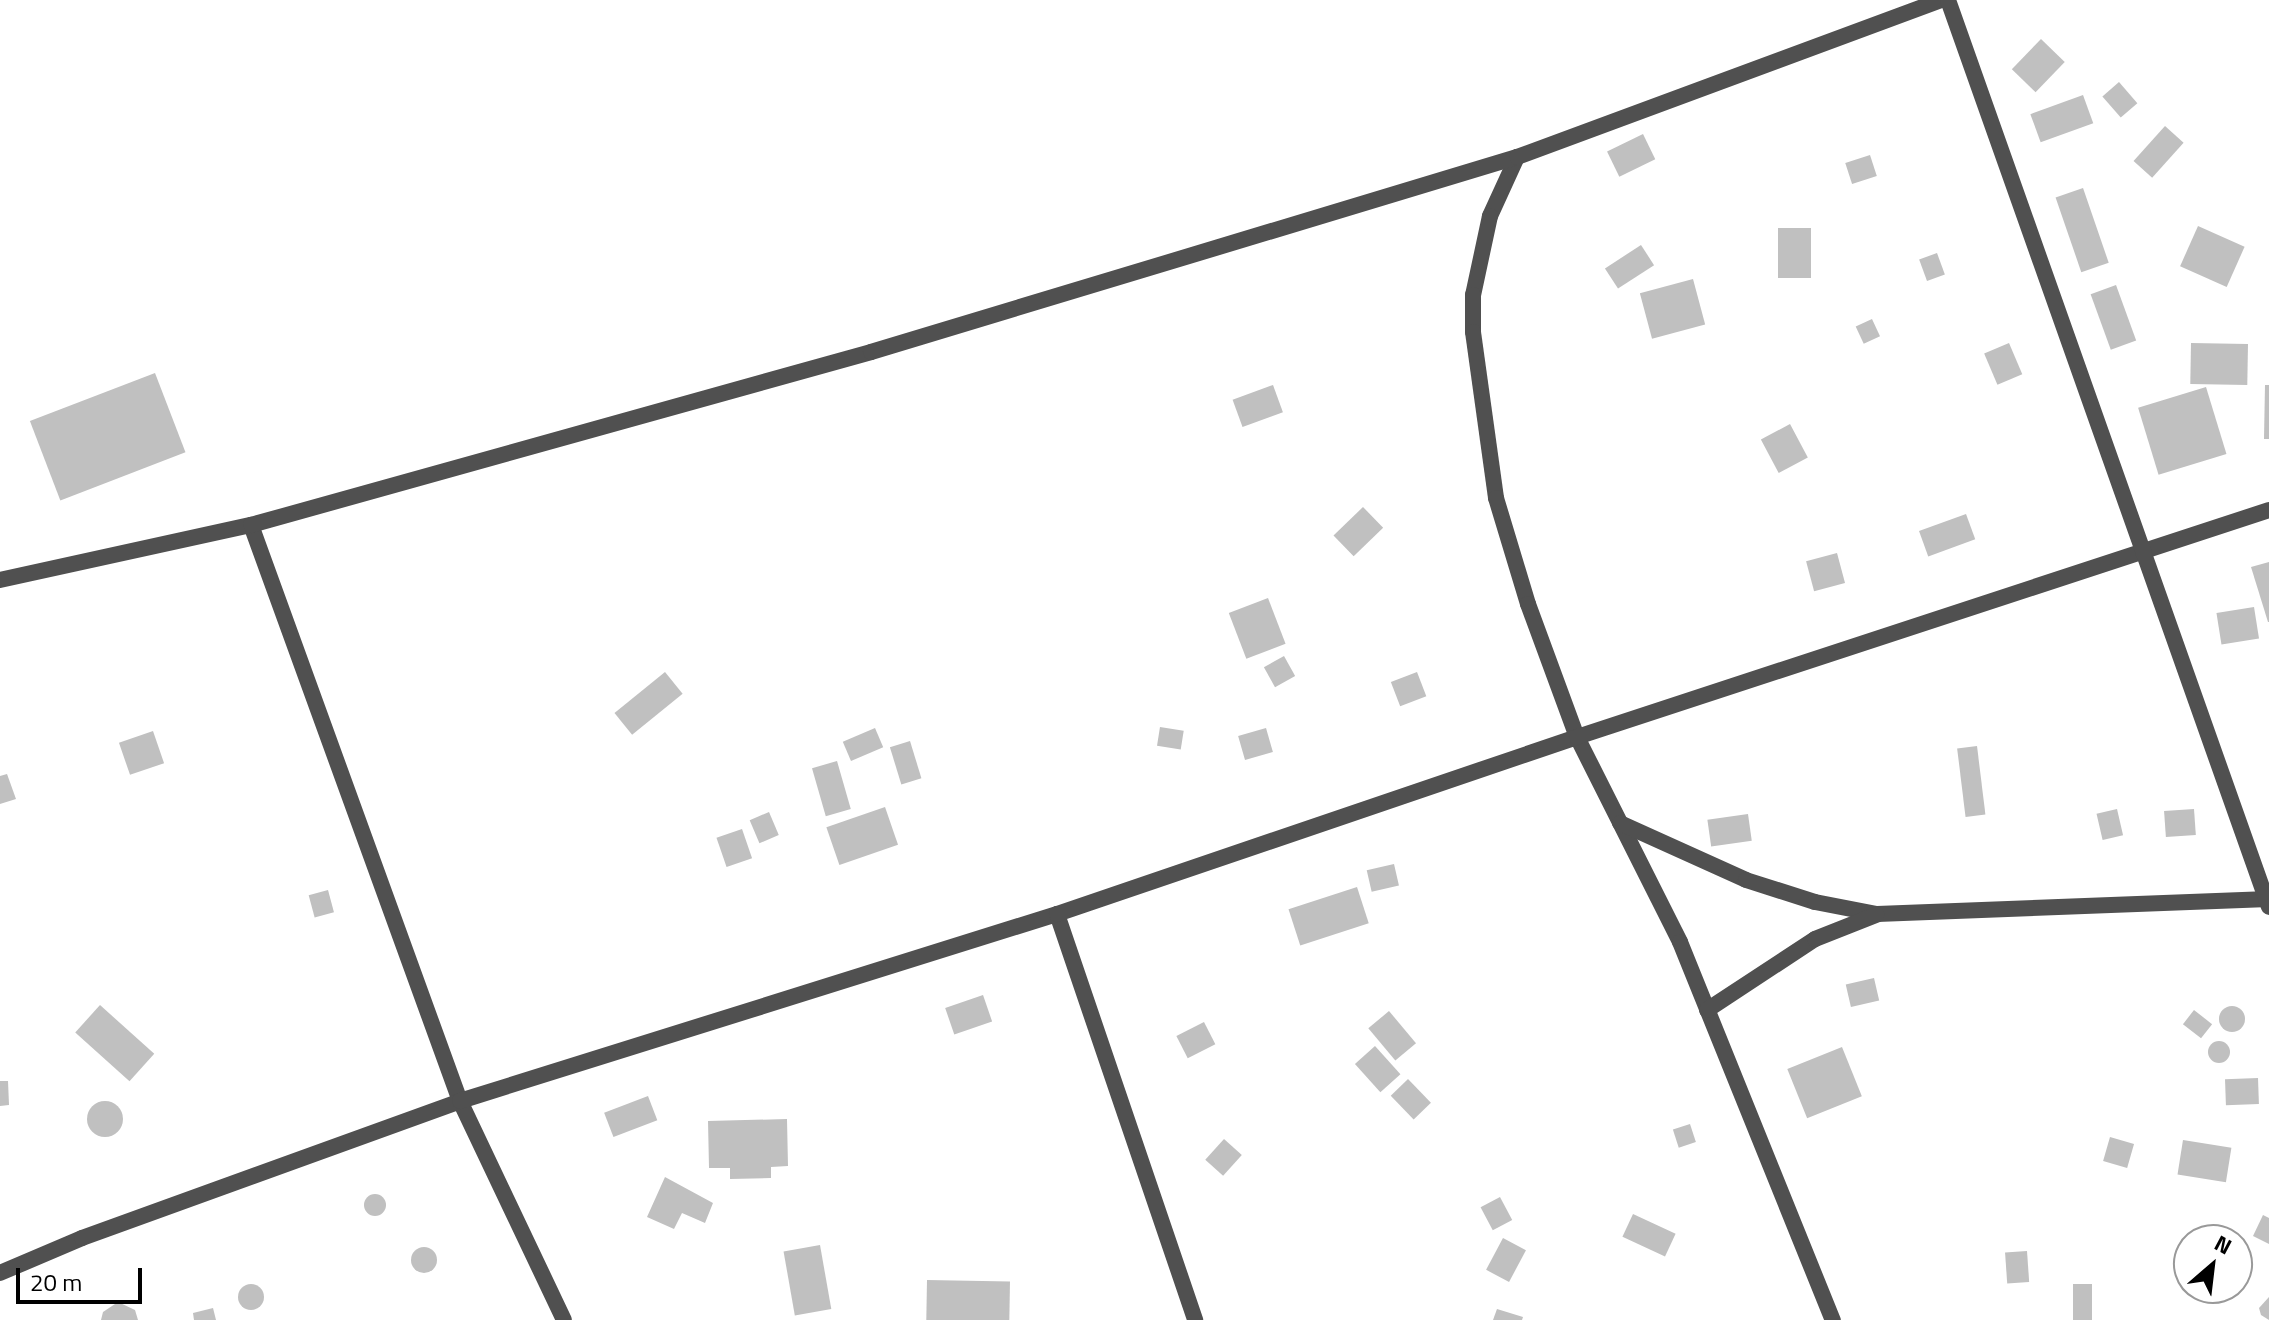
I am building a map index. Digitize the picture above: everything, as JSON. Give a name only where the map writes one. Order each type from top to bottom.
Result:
[{"type":"street","points":[[0,580],[251,525],[871,352],[1517,157],[1945,0],[2268,902],[1877,914],[1815,902],[1746,880],[1620,823]]},
{"type":"street","points":[[1517,157],[1490,216],[1473,295],[1473,332],[1496,498],[1528,604],[1577,737],[1680,942],[1833,1320]]},
{"type":"street","points":[[0,1273],[82,1238],[460,1101],[1057,914],[1577,737],[2269,510]]},
{"type":"street","points":[[251,525],[460,1101],[564,1320]]},
{"type":"street","points":[[1057,914],[1195,1320]]},
{"type":"street","points":[[1707,1010],[1815,939],[1877,914]]},
{"type":"building","points":[[2041,39],[2065,62],[2036,92],[2012,69]]},
{"type":"building","points":[[2119,82],[2137,103],[2121,118],[2102,96]]},
{"type":"building","points":[[2083,95],[2093,123],[2041,142],[2030,114]]},
{"type":"building","points":[[2165,126],[2184,143],[2152,178],[2134,161]]},
{"type":"building","points":[[1643,134],[1655,159],[1619,177],[1607,152]]},
{"type":"building","points":[[1870,155],[1877,176],[1852,184],[1845,163]]},
{"type":"building","points":[[2083,188],[2109,263],[2081,272],[2056,197]]},
{"type":"building","points":[[2198,226],[2245,247],[2227,287],[2180,266]]},
{"type":"building","points":[[1778,228],[1811,228],[1811,278],[1778,278]]},
{"type":"building","points":[[1641,245],[1654,265],[1618,289],[1605,268]]},
{"type":"building","points":[[1937,253],[1945,275],[1927,281],[1919,259]]},
{"type":"building","points":[[1693,279],[1705,324],[1652,339],[1640,293]]},
{"type":"building","points":[[2116,285],[2136,340],[2111,350],[2091,294]]},
{"type":"building","points":[[1872,319],[1880,336],[1864,344],[1856,327]]},
{"type":"building","points":[[2009,343],[2022,374],[1997,385],[1984,354]]},
{"type":"building","points":[[2191,343],[2248,344],[2247,385],[2190,384]]},
{"type":"building","points":[[155,373],[185,452],[60,500],[30,421]]},
{"type":"building","points":[[1273,385],[1283,412],[1243,427],[1233,400]]},
{"type":"building","points":[[2265,385],[2269,385],[2269,439],[2264,439]]},
{"type":"building","points":[[2206,387],[2226,454],[2159,475],[2138,408]]},
{"type":"building","points":[[1790,424],[1808,458],[1779,473],[1761,439]]},
{"type":"building","points":[[1363,507],[1383,528],[1354,556],[1334,535]]},
{"type":"building","points":[[1966,514],[1975,539],[1928,556],[1919,531]]},
{"type":"building","points":[[1837,553],[1845,583],[1814,591],[1806,561]]},
{"type":"building","points":[[2269,562],[2269,622],[2268,622],[2251,567]]},
{"type":"building","points":[[1268,598],[1286,644],[1246,659],[1229,613]]},
{"type":"building","points":[[2254,607],[2259,639],[2221,645],[2216,613]]},
{"type":"building","points":[[1284,656],[1295,676],[1275,687],[1264,667]]},
{"type":"building","points":[[665,672],[683,694],[632,735],[614,713]]},
{"type":"building","points":[[1417,672],[1426,696],[1400,706],[1391,682]]},
{"type":"building","points":[[1160,727],[1184,731],[1181,750],[1157,746]]},
{"type":"building","points":[[875,728],[883,747],[851,761],[843,742]]},
{"type":"building","points":[[1266,728],[1273,752],[1245,760],[1238,736]]},
{"type":"building","points":[[153,731],[164,763],[130,775],[119,743]]},
{"type":"building","points":[[910,741],[921,778],[901,784],[890,747]]},
{"type":"building","points":[[1977,746],[1985,814],[1966,817],[1957,748]]},
{"type":"building","points":[[837,761],[851,809],[826,816],[812,768]]},
{"type":"building","points":[[7,774],[16,799],[0,804],[0,776]]},
{"type":"building","points":[[885,807],[898,845],[839,865],[826,827]]},
{"type":"building","points":[[2117,809],[2123,835],[2103,840],[2097,814]]},
{"type":"building","points":[[2194,809],[2196,835],[2166,837],[2164,811]]},
{"type":"building","points":[[769,812],[779,835],[759,843],[750,820]]},
{"type":"building","points":[[1748,814],[1752,841],[1711,846],[1707,820]]},
{"type":"building","points":[[742,829],[752,858],[727,867],[716,838]]},
{"type":"building","points":[[1394,864],[1399,885],[1372,892],[1367,870]]},
{"type":"building","points":[[1357,887],[1369,923],[1300,945],[1289,909]]},
{"type":"building","points":[[328,890],[334,912],[315,917],[309,895]]},
{"type":"building","points":[[1874,978],[1879,1000],[1851,1007],[1846,985]]},
{"type":"building","points":[[983,995],[992,1021],[954,1034],[945,1008]]},
{"type":"building","points":[[100,1005],[154,1054],[129,1081],[75,1032]]},
{"type":"building","points":[[2232,1006],[2241,1010],[2245,1019],[2241,1028],[2232,1032],[2223,1028],[2219,1019],[2223,1010]]},
{"type":"building","points":[[2194,1010],[2212,1024],[2201,1038],[2183,1024]]},
{"type":"building","points":[[1389,1011],[1416,1043],[1395,1061],[1368,1028]]},
{"type":"building","points":[[1204,1022],[1215,1044],[1188,1058],[1176,1036]]},
{"type":"building","points":[[2219,1041],[2227,1044],[2230,1052],[2227,1060],[2219,1063],[2211,1060],[2208,1052],[2211,1044]]},
{"type":"building","points":[[1375,1046],[1400,1074],[1380,1092],[1355,1064]]},
{"type":"building","points":[[1842,1047],[1862,1096],[1807,1118],[1787,1069]]},
{"type":"building","points":[[2258,1078],[2259,1104],[2226,1105],[2225,1079]]},
{"type":"building","points":[[1408,1079],[1431,1103],[1414,1119],[1391,1096]]},
{"type":"building","points":[[0,1081],[8,1081],[9,1105],[0,1106]]},
{"type":"building","points":[[648,1096],[657,1120],[613,1137],[604,1113]]},
{"type":"building","points":[[105,1101],[118,1106],[123,1119],[118,1132],[105,1137],[92,1132],[87,1119],[92,1106]]},
{"type":"building","points":[[787,1119],[788,1166],[771,1167],[771,1178],[730,1179],[730,1168],[709,1168],[708,1121]]},
{"type":"building","points":[[1690,1124],[1696,1142],[1679,1148],[1673,1130]]},
{"type":"building","points":[[2110,1137],[2134,1144],[2127,1168],[2103,1161]]},
{"type":"building","points":[[1224,1139],[1242,1155],[1223,1176],[1205,1160]]},
{"type":"building","points":[[2183,1140],[2231,1148],[2226,1182],[2178,1175]]},
{"type":"building","points":[[665,1177],[713,1203],[705,1223],[682,1213],[674,1229],[647,1217]]},
{"type":"building","points":[[375,1194],[383,1197],[386,1205],[383,1213],[375,1216],[367,1213],[364,1205],[367,1197]]},
{"type":"building","points":[[1500,1197],[1512,1220],[1493,1230],[1481,1207]]},
{"type":"building","points":[[1633,1214],[1676,1234],[1665,1257],[1622,1237]]},
{"type":"building","points":[[2263,1215],[2269,1218],[2269,1244],[2253,1236]]},
{"type":"building","points":[[1503,1238],[1526,1250],[1509,1282],[1486,1270]]},
{"type":"building","points":[[820,1245],[831,1309],[795,1315],[784,1251]]},
{"type":"building","points":[[424,1247],[433,1251],[437,1260],[433,1269],[424,1273],[415,1269],[411,1260],[415,1251]]},
{"type":"building","points":[[2027,1251],[2029,1282],[2007,1283],[2005,1253]]},
{"type":"building","points":[[927,1280],[1010,1281],[1009,1320],[926,1320]]},
{"type":"building","points":[[251,1284],[260,1288],[264,1297],[260,1306],[251,1310],[242,1306],[238,1297],[242,1288]]},
{"type":"building","points":[[2073,1284],[2092,1284],[2092,1320],[2073,1320]]},
{"type":"building","points":[[2269,1297],[2269,1320],[2261,1315],[2259,1308]]},
{"type":"building","points":[[118,1302],[135,1310],[138,1320],[101,1320],[103,1312]]},
{"type":"building","points":[[213,1308],[216,1320],[194,1320],[193,1313]]},
{"type":"building","points":[[1497,1309],[1523,1317],[1522,1320],[1493,1320]]}]
